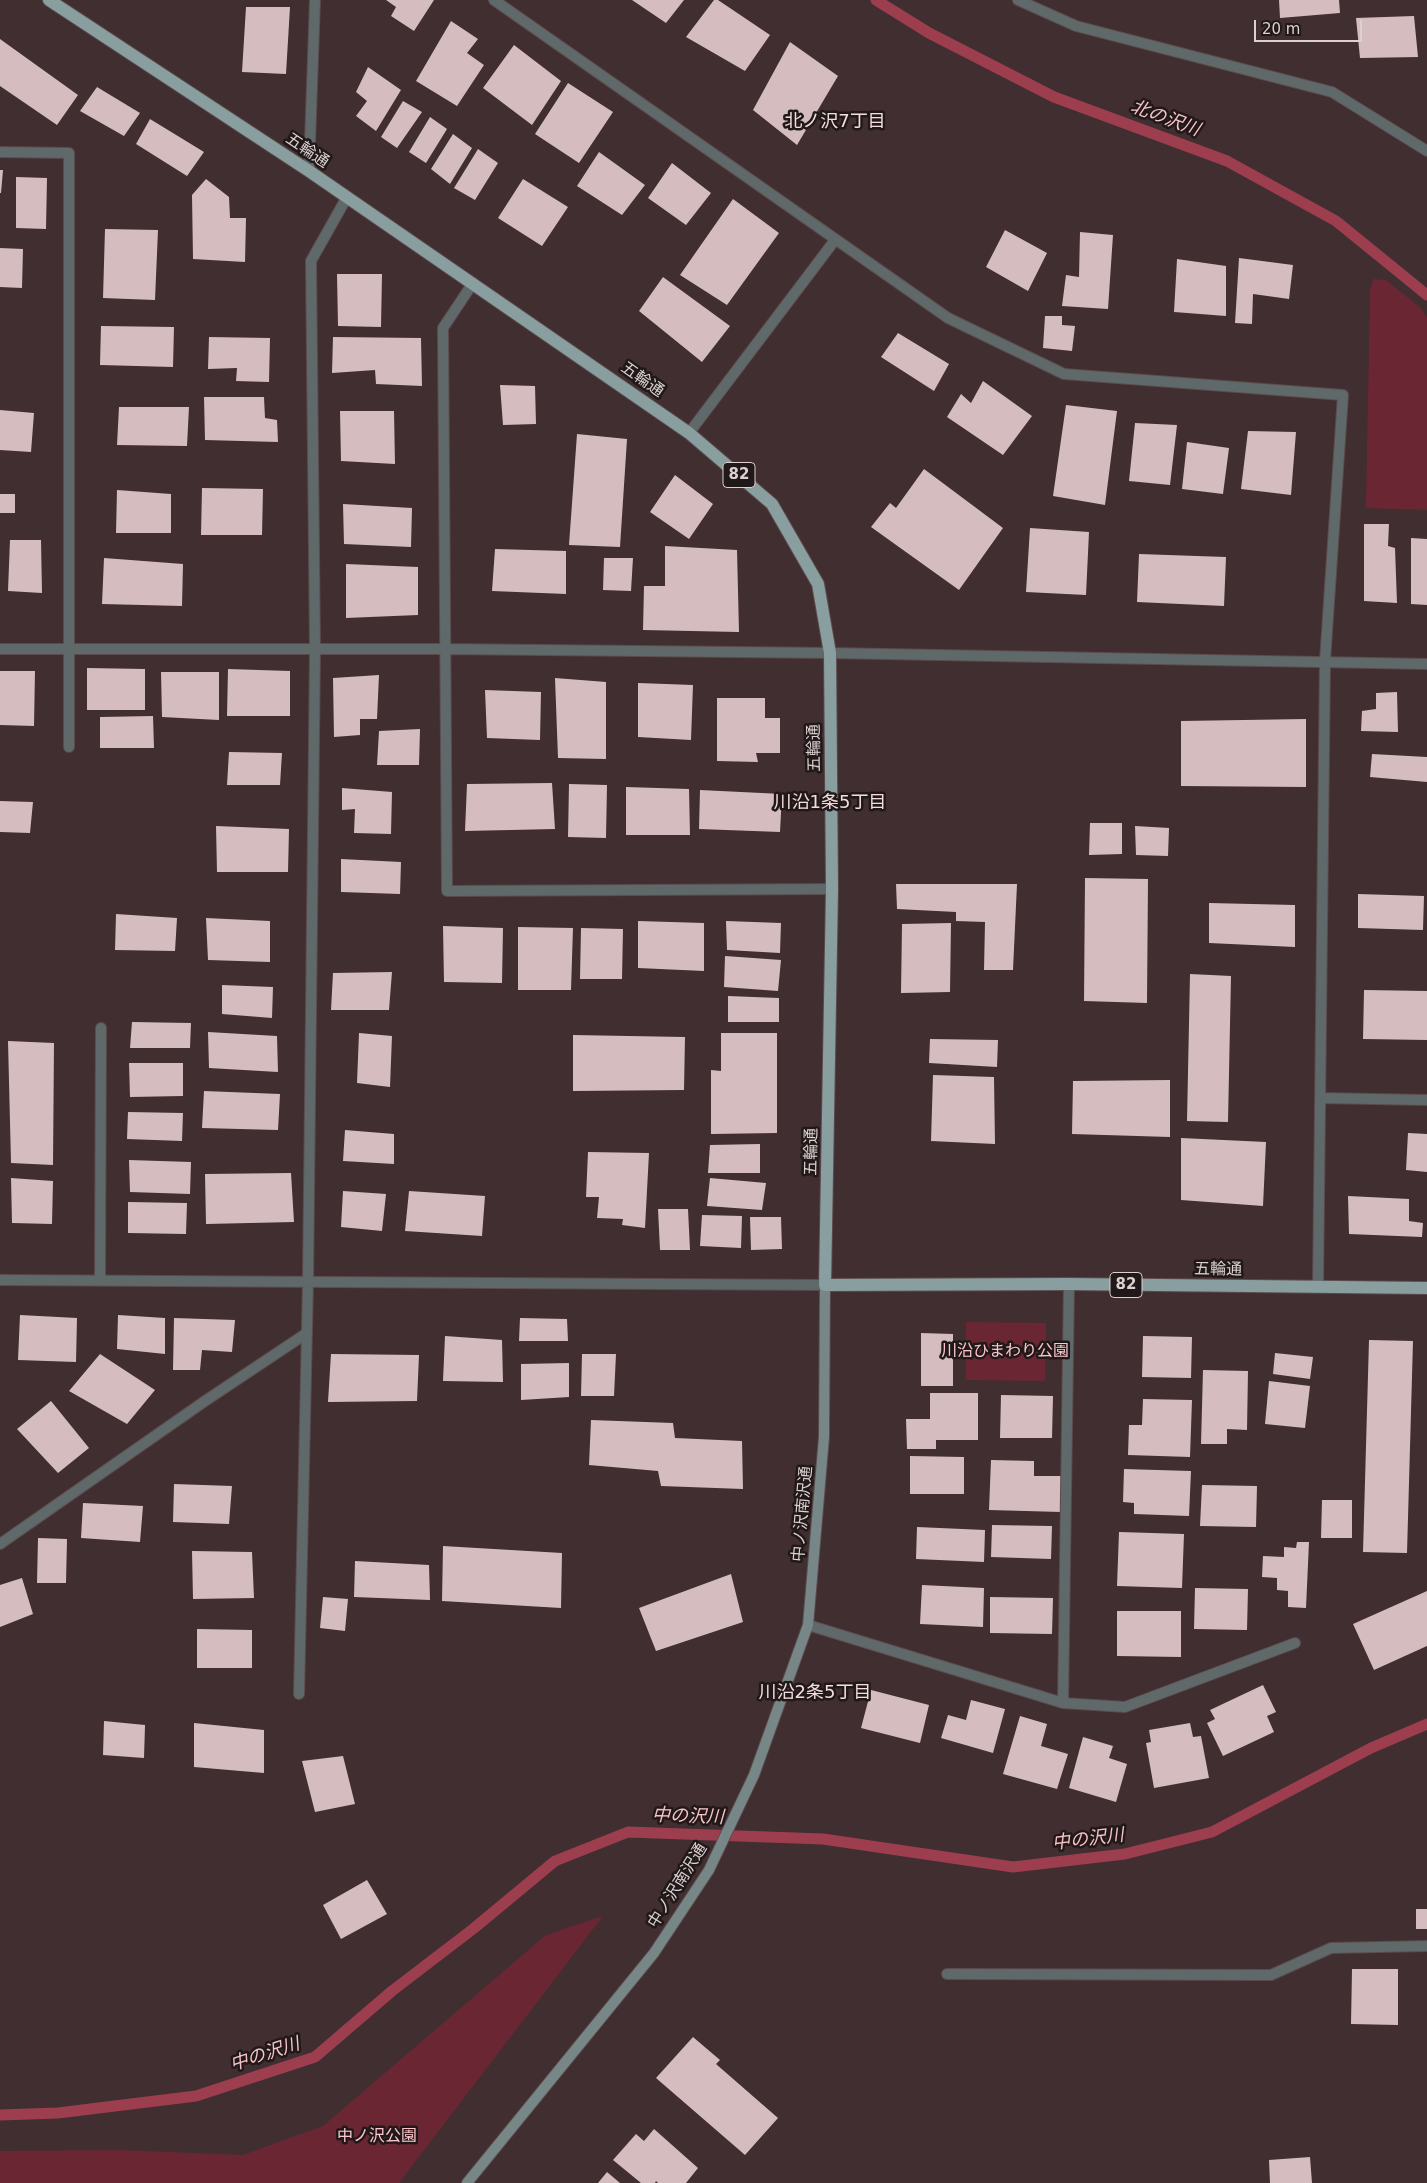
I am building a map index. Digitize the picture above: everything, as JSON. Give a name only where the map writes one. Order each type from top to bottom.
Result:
[{"type":"main road","name":"五輪通","points":[[49,0],[309,171],[689,433],[772,504],[818,584],[830,653],[832,889],[826,1285],[1069,1284],[1427,1288]]},
{"type":"street","points":[[309,171],[315,0]]},
{"type":"street","points":[[494,0],[948,318],[1064,374],[1343,395],[1325,661],[1318,1287]]},
{"type":"street","points":[[1018,0],[1076,26],[1332,92],[1427,151]]},
{"type":"street","points":[[0,152],[70,153],[69,747]]},
{"type":"street","points":[[299,1694],[308,1282],[315,649],[311,261],[347,198]]},
{"type":"street","points":[[689,433],[835,240]]},
{"type":"street","points":[[473,283],[443,328],[447,891],[832,889]]},
{"type":"street","points":[[0,649],[446,649],[830,653],[1427,664]]},
{"type":"street","points":[[100,1281],[101,1028]]},
{"type":"street","points":[[1321,1098],[1427,1100]]},
{"type":"street","points":[[0,1280],[826,1285]]},
{"type":"street","points":[[1063,1703],[1069,1284]]},
{"type":"street","name":"中ノ沢南沢通","points":[[467,2183],[654,1952],[710,1870],[754,1775],[808,1625],[824,1437],[826,1285]]},
{"type":"street","points":[[0,1544],[205,1401],[307,1333]]},
{"type":"street","points":[[808,1625],[1063,1703],[1125,1707],[1295,1642]]},
{"type":"street","points":[[947,1974],[1272,1975],[1331,1948],[1427,1946]]},
{"type":"green space","points":[[1373,279],[1386,280],[1421,308],[1427,318],[1427,510],[1366,508],[1370,291]]},
{"type":"green space","name":"川沿ひまわり公園","points":[[966,1322],[1046,1323],[1045,1381],[966,1380]]},
{"type":"green space","name":"中ノ沢公園","points":[[603,1916],[399,2183],[0,2183],[0,2151],[120,2150],[243,2155],[323,2126],[546,1935]]},
{"type":"building","points":[[386,0],[434,0],[414,31],[391,16],[396,7]]},
{"type":"building","points":[[632,0],[684,0],[666,23]]},
{"type":"building","points":[[714,0],[718,0],[770,35],[745,71],[686,37]]},
{"type":"building","points":[[1279,0],[1339,0],[1340,13],[1280,18]]},
{"type":"building","points":[[246,7],[290,7],[286,74],[242,72]]},
{"type":"building","points":[[1414,16],[1418,57],[1360,58],[1356,18]]},
{"type":"building","points":[[451,21],[478,39],[467,53],[484,65],[457,106],[416,81]]},
{"type":"building","points":[[0,39],[78,95],[57,125],[0,86]]},
{"type":"building","points":[[790,42],[838,76],[797,145],[753,110]]},
{"type":"building","points":[[514,45],[561,81],[532,125],[483,88]]},
{"type":"building","points":[[368,67],[401,90],[376,131],[356,116],[367,101],[356,92]]},
{"type":"building","points":[[568,83],[613,112],[579,163],[535,134]]},
{"type":"building","points":[[97,87],[140,113],[124,136],[80,111]]},
{"type":"building","points":[[403,101],[422,112],[397,148],[381,137]]},
{"type":"building","points":[[430,117],[447,129],[426,163],[409,152]]},
{"type":"building","points":[[150,119],[204,152],[187,176],[136,144]]},
{"type":"building","points":[[453,134],[472,148],[450,184],[431,169]]},
{"type":"building","points":[[478,149],[498,163],[475,200],[454,188]]},
{"type":"building","points":[[599,152],[645,185],[622,215],[577,186]]},
{"type":"building","points":[[672,163],[711,193],[686,225],[648,198]]},
{"type":"building","points":[[0,170],[3,170],[1,193],[0,193]]},
{"type":"building","points":[[16,177],[47,178],[46,229],[16,228]]},
{"type":"building","points":[[206,179],[229,197],[230,218],[246,218],[245,262],[193,259],[192,195]]},
{"type":"building","points":[[523,179],[568,207],[542,246],[498,218]]},
{"type":"building","points":[[733,199],[779,233],[727,305],[680,275]]},
{"type":"building","points":[[105,229],[158,230],[155,300],[103,298]]},
{"type":"building","points":[[1005,230],[1047,253],[1028,291],[986,267]]},
{"type":"building","points":[[1080,232],[1113,235],[1108,309],[1062,306],[1066,275],[1079,277]]},
{"type":"building","points":[[0,248],[23,249],[22,288],[0,287]]},
{"type":"building","points":[[1239,258],[1293,265],[1289,299],[1253,294],[1252,324],[1235,323]]},
{"type":"building","points":[[1177,259],[1226,266],[1226,316],[1174,312]]},
{"type":"building","points":[[337,274],[382,274],[381,327],[338,326]]},
{"type":"building","points":[[663,277],[730,326],[702,362],[639,311]]},
{"type":"building","points":[[1045,316],[1062,316],[1062,325],[1075,326],[1072,351],[1043,348]]},
{"type":"building","points":[[101,326],[174,327],[173,367],[100,365]]},
{"type":"building","points":[[898,333],[949,364],[934,391],[881,357]]},
{"type":"building","points":[[209,337],[270,338],[269,382],[236,381],[237,368],[208,369]]},
{"type":"building","points":[[333,337],[421,338],[422,386],[376,384],[375,370],[332,373]]},
{"type":"building","points":[[983,381],[1032,416],[1003,455],[947,417],[961,394],[971,403]]},
{"type":"building","points":[[500,385],[535,386],[536,424],[503,425]]},
{"type":"building","points":[[204,397],[264,397],[265,418],[277,420],[278,442],[205,440]]},
{"type":"building","points":[[1066,405],[1117,411],[1105,505],[1053,496]]},
{"type":"building","points":[[119,407],[189,407],[187,446],[117,445]]},
{"type":"building","points":[[0,410],[34,413],[31,452],[0,450]]},
{"type":"building","points":[[340,411],[394,411],[395,464],[341,461]]},
{"type":"building","points":[[1135,423],[1177,425],[1170,485],[1129,481]]},
{"type":"building","points":[[1248,431],[1296,432],[1291,495],[1241,489]]},
{"type":"building","points":[[577,434],[627,439],[620,547],[569,545]]},
{"type":"building","points":[[1187,442],[1229,448],[1223,494],[1182,489]]},
{"type":"building","points":[[924,469],[1003,528],[959,590],[871,527],[890,503],[896,508]]},
{"type":"building","points":[[675,475],[713,504],[689,539],[650,512]]},
{"type":"building","points":[[202,488],[263,489],[262,535],[201,535]]},
{"type":"building","points":[[117,490],[171,494],[171,533],[116,533]]},
{"type":"building","points":[[0,494],[15,494],[15,513],[0,513]]},
{"type":"building","points":[[343,504],[412,508],[411,547],[344,544]]},
{"type":"building","points":[[1364,524],[1389,524],[1388,546],[1395,548],[1397,603],[1364,601]]},
{"type":"building","points":[[1030,528],[1089,532],[1086,595],[1026,592]]},
{"type":"building","points":[[1411,538],[1427,539],[1427,605],[1411,604]]},
{"type":"building","points":[[10,540],[41,540],[42,593],[8,591]]},
{"type":"building","points":[[665,546],[737,550],[739,632],[643,630],[644,586],[665,586]]},
{"type":"building","points":[[495,549],[566,551],[566,594],[492,591]]},
{"type":"building","points":[[1139,554],[1226,557],[1224,606],[1137,602]]},
{"type":"building","points":[[104,558],[183,564],[182,606],[102,604]]},
{"type":"building","points":[[604,558],[633,558],[631,591],[603,590]]},
{"type":"building","points":[[346,564],[418,567],[418,615],[346,618]]},
{"type":"building","points":[[87,668],[145,669],[145,710],[87,710]]},
{"type":"building","points":[[228,669],[290,671],[290,716],[227,716]]},
{"type":"building","points":[[0,671],[35,671],[34,726],[0,725]]},
{"type":"building","points":[[161,672],[219,672],[219,720],[162,717]]},
{"type":"building","points":[[379,675],[377,719],[360,719],[360,735],[334,737],[333,678]]},
{"type":"building","points":[[555,678],[606,682],[606,759],[558,758]]},
{"type":"building","points":[[638,683],[693,685],[691,740],[638,737]]},
{"type":"building","points":[[485,690],[541,692],[540,740],[487,738]]},
{"type":"building","points":[[1397,692],[1398,732],[1361,731],[1362,711],[1376,709],[1376,693]]},
{"type":"building","points":[[717,698],[765,698],[765,718],[780,718],[780,753],[756,753],[758,762],[717,761]]},
{"type":"building","points":[[153,716],[154,748],[100,748],[100,717]]},
{"type":"building","points":[[1306,719],[1306,787],[1181,786],[1181,721]]},
{"type":"building","points":[[420,729],[419,765],[377,765],[379,731]]},
{"type":"building","points":[[229,752],[282,753],[280,785],[227,785]]},
{"type":"building","points":[[1372,754],[1427,757],[1427,782],[1370,777]]},
{"type":"building","points":[[552,783],[555,829],[465,831],[467,784]]},
{"type":"building","points":[[569,784],[607,785],[606,838],[568,837]]},
{"type":"building","points":[[626,787],[689,789],[690,835],[626,835]]},
{"type":"building","points":[[342,788],[392,792],[391,834],[354,833],[355,809],[342,810]]},
{"type":"building","points":[[700,790],[782,794],[780,832],[699,829]]},
{"type":"building","points":[[0,801],[33,802],[30,833],[0,832]]},
{"type":"building","points":[[1090,823],[1122,823],[1122,854],[1089,855]]},
{"type":"building","points":[[216,826],[289,829],[288,872],[217,872]]},
{"type":"building","points":[[1135,826],[1169,828],[1168,856],[1136,855]]},
{"type":"building","points":[[341,859],[401,862],[400,894],[341,892]]},
{"type":"building","points":[[1085,878],[1148,879],[1147,1003],[1084,1001]]},
{"type":"building","points":[[896,884],[1017,884],[1013,970],[984,970],[985,922],[956,921],[956,912],[897,909]]},
{"type":"building","points":[[1358,894],[1424,896],[1423,930],[1358,928]]},
{"type":"building","points":[[1209,903],[1295,905],[1295,947],[1209,943]]},
{"type":"building","points":[[116,914],[177,918],[175,951],[115,950]]},
{"type":"building","points":[[206,918],[270,921],[270,962],[208,960]]},
{"type":"building","points":[[638,921],[704,923],[704,971],[638,968]]},
{"type":"building","points":[[726,921],[781,923],[780,953],[727,950]]},
{"type":"building","points":[[951,923],[950,992],[901,993],[902,924]]},
{"type":"building","points":[[443,926],[503,928],[502,983],[444,982]]},
{"type":"building","points":[[518,927],[573,928],[571,990],[518,990]]},
{"type":"building","points":[[581,928],[623,929],[622,979],[580,979]]},
{"type":"building","points":[[725,956],[781,960],[778,991],[724,987]]},
{"type":"building","points":[[392,972],[389,1010],[331,1010],[333,973]]},
{"type":"building","points":[[1190,974],[1231,976],[1228,1122],[1187,1121]]},
{"type":"building","points":[[222,985],[273,987],[272,1018],[222,1014]]},
{"type":"building","points":[[1364,990],[1427,991],[1427,1040],[1363,1039]]},
{"type":"building","points":[[728,996],[779,998],[779,1022],[728,1022]]},
{"type":"building","points":[[132,1022],[191,1023],[190,1048],[130,1048]]},
{"type":"building","points":[[208,1032],[277,1036],[278,1072],[209,1068]]},
{"type":"building","points":[[359,1033],[392,1036],[390,1087],[357,1083]]},
{"type":"building","points":[[721,1033],[777,1033],[777,1133],[711,1134],[711,1070],[721,1071]]},
{"type":"building","points":[[573,1035],[685,1037],[684,1090],[573,1091]]},
{"type":"building","points":[[930,1039],[998,1040],[997,1067],[929,1063]]},
{"type":"building","points":[[8,1041],[54,1043],[53,1165],[11,1163]]},
{"type":"building","points":[[129,1063],[183,1063],[183,1096],[130,1097]]},
{"type":"building","points":[[933,1075],[994,1077],[995,1144],[931,1141]]},
{"type":"building","points":[[1170,1080],[1170,1137],[1072,1134],[1073,1081]]},
{"type":"building","points":[[204,1091],[280,1094],[278,1130],[202,1128]]},
{"type":"building","points":[[128,1112],[183,1113],[182,1141],[127,1139]]},
{"type":"building","points":[[345,1130],[394,1134],[394,1164],[343,1161]]},
{"type":"building","points":[[1408,1133],[1427,1134],[1427,1172],[1406,1170]]},
{"type":"building","points":[[1181,1138],[1266,1142],[1263,1206],[1181,1200]]},
{"type":"building","points":[[760,1144],[760,1173],[708,1173],[710,1145]]},
{"type":"building","points":[[588,1152],[649,1153],[645,1228],[622,1225],[623,1219],[597,1218],[599,1197],[586,1197]]},
{"type":"building","points":[[129,1160],[191,1162],[190,1194],[130,1192]]},
{"type":"building","points":[[291,1173],[294,1222],[206,1224],[205,1174]]},
{"type":"building","points":[[11,1178],[53,1181],[52,1224],[12,1223]]},
{"type":"building","points":[[710,1178],[766,1183],[762,1210],[707,1206]]},
{"type":"building","points":[[343,1191],[386,1194],[382,1231],[341,1227]]},
{"type":"building","points":[[409,1191],[485,1196],[482,1236],[405,1231]]},
{"type":"building","points":[[1348,1196],[1409,1199],[1409,1221],[1423,1223],[1422,1237],[1349,1234]]},
{"type":"building","points":[[128,1202],[187,1203],[186,1234],[128,1233]]},
{"type":"building","points":[[658,1209],[688,1209],[690,1250],[660,1250]]},
{"type":"building","points":[[702,1215],[742,1216],[741,1248],[700,1246]]},
{"type":"building","points":[[750,1217],[781,1217],[782,1249],[751,1250]]},
{"type":"building","points":[[20,1315],[77,1318],[76,1362],[18,1360]]},
{"type":"building","points":[[118,1315],[165,1318],[165,1354],[117,1349]]},
{"type":"building","points":[[174,1318],[235,1320],[232,1352],[202,1350],[200,1370],[173,1370]]},
{"type":"building","points":[[520,1318],[567,1319],[568,1341],[519,1341]]},
{"type":"building","points":[[921,1333],[953,1334],[953,1386],[921,1386]]},
{"type":"building","points":[[445,1336],[502,1340],[503,1382],[443,1381]]},
{"type":"building","points":[[1143,1336],[1192,1337],[1191,1378],[1142,1377]]},
{"type":"building","points":[[1369,1340],[1413,1341],[1407,1553],[1363,1552]]},
{"type":"building","points":[[1275,1353],[1313,1357],[1310,1379],[1273,1374]]},
{"type":"building","points":[[100,1354],[155,1390],[127,1424],[69,1391]]},
{"type":"building","points":[[331,1354],[419,1355],[417,1401],[328,1402]]},
{"type":"building","points":[[582,1354],[616,1354],[614,1396],[581,1396]]},
{"type":"building","points":[[569,1363],[569,1397],[521,1400],[521,1364]]},
{"type":"building","points":[[1203,1370],[1248,1371],[1247,1430],[1227,1429],[1227,1444],[1201,1444]]},
{"type":"building","points":[[1269,1381],[1310,1386],[1305,1428],[1265,1424]]},
{"type":"building","points":[[930,1393],[978,1393],[978,1440],[936,1440],[936,1449],[907,1449],[906,1419],[930,1419]]},
{"type":"building","points":[[1001,1395],[1053,1396],[1052,1438],[1000,1438]]},
{"type":"building","points":[[1143,1399],[1192,1400],[1190,1457],[1128,1455],[1129,1425],[1142,1425]]},
{"type":"building","points":[[51,1401],[89,1448],[58,1473],[17,1429]]},
{"type":"building","points":[[591,1420],[673,1423],[675,1438],[742,1441],[743,1489],[661,1486],[658,1471],[589,1465]]},
{"type":"building","points":[[910,1456],[964,1457],[964,1494],[910,1494]]},
{"type":"building","points":[[991,1460],[1034,1461],[1034,1476],[1062,1476],[1061,1512],[989,1510]]},
{"type":"building","points":[[1124,1469],[1191,1471],[1189,1516],[1134,1514],[1134,1503],[1123,1502]]},
{"type":"building","points":[[174,1484],[232,1486],[229,1524],[173,1522]]},
{"type":"building","points":[[1202,1485],[1257,1486],[1256,1527],[1200,1526]]},
{"type":"building","points":[[1322,1500],[1352,1500],[1352,1538],[1321,1538]]},
{"type":"building","points":[[83,1503],[143,1506],[140,1542],[81,1538]]},
{"type":"building","points":[[992,1525],[1052,1526],[1051,1559],[991,1557]]},
{"type":"building","points":[[917,1527],[985,1530],[984,1562],[916,1559]]},
{"type":"building","points":[[1119,1532],[1184,1534],[1182,1588],[1117,1586]]},
{"type":"building","points":[[38,1538],[67,1539],[66,1583],[37,1583]]},
{"type":"building","points":[[1297,1542],[1309,1542],[1306,1608],[1288,1607],[1288,1591],[1277,1590],[1277,1578],[1262,1577],[1263,1556],[1284,1557],[1284,1547],[1296,1548]]},
{"type":"building","points":[[443,1546],[562,1553],[561,1608],[442,1601]]},
{"type":"building","points":[[192,1551],[252,1552],[254,1598],[193,1599]]},
{"type":"building","points":[[355,1561],[429,1565],[430,1600],[354,1597]]},
{"type":"building","points":[[731,1574],[743,1622],[656,1651],[639,1608]]},
{"type":"building","points":[[22,1578],[33,1614],[0,1627],[0,1585]]},
{"type":"building","points":[[922,1585],[984,1588],[983,1627],[920,1624]]},
{"type":"building","points":[[1195,1588],[1248,1589],[1247,1630],[1194,1629]]},
{"type":"building","points":[[1427,1591],[1427,1646],[1374,1670],[1353,1624]]},
{"type":"building","points":[[323,1597],[348,1599],[345,1631],[320,1628]]},
{"type":"building","points":[[990,1597],[1053,1598],[1052,1634],[990,1633]]},
{"type":"building","points":[[1117,1611],[1181,1611],[1181,1657],[1117,1656]]},
{"type":"building","points":[[197,1629],[252,1630],[252,1668],[197,1668]]},
{"type":"building","points":[[1263,1685],[1276,1712],[1267,1716],[1274,1732],[1223,1756],[1207,1723],[1215,1719],[1210,1710]]},
{"type":"building","points":[[871,1690],[929,1705],[920,1743],[861,1728]]},
{"type":"building","points":[[971,1700],[1005,1709],[993,1753],[941,1738],[948,1715],[966,1720]]},
{"type":"building","points":[[1020,1716],[1047,1724],[1041,1746],[1068,1754],[1057,1789],[1003,1774]]},
{"type":"building","points":[[104,1721],[145,1725],[144,1758],[103,1755]]},
{"type":"building","points":[[194,1723],[264,1730],[264,1773],[194,1767]]},
{"type":"building","points":[[1190,1723],[1193,1737],[1201,1736],[1209,1778],[1154,1788],[1146,1743],[1151,1742],[1149,1730]]},
{"type":"building","points":[[1083,1737],[1113,1746],[1109,1758],[1127,1764],[1116,1802],[1069,1788]]},
{"type":"building","points":[[343,1756],[355,1804],[315,1812],[302,1761]]},
{"type":"building","points":[[367,1880],[387,1914],[341,1939],[323,1905]]},
{"type":"building","points":[[1416,1909],[1427,1909],[1427,1929],[1416,1929]]},
{"type":"building","points":[[1352,1969],[1398,1969],[1398,2025],[1351,2024]]},
{"type":"building","points":[[693,2037],[720,2060],[716,2064],[778,2118],[745,2155],[656,2078]]},
{"type":"building","points":[[654,2129],[698,2168],[686,2183],[658,2183],[656,2181],[655,2183],[641,2183],[613,2160],[636,2134],[644,2141]]},
{"type":"building","points":[[1310,2157],[1312,2183],[1270,2183],[1269,2160]]},
{"type":"building","points":[[607,2172],[620,2183],[598,2183]]},
{"type":"waterway","name":"北の沢川","points":[[876,0],[929,33],[1054,97],[1227,161],[1336,221],[1427,295]]},
{"type":"waterway","name":"中の沢川","points":[[0,2115],[58,2113],[196,2096],[315,2057],[392,1991],[473,1929],[555,1861],[628,1832],[823,1839],[1013,1867],[1125,1854],[1212,1832],[1371,1748],[1427,1724]]},
{"type":"district","name":"北ノ沢7丁目","points":[[835,122]]},
{"type":"district","name":"川沿1条5丁目","points":[[830,803]]},
{"type":"district","name":"川沿2条5丁目","points":[[815,1693]]}]
